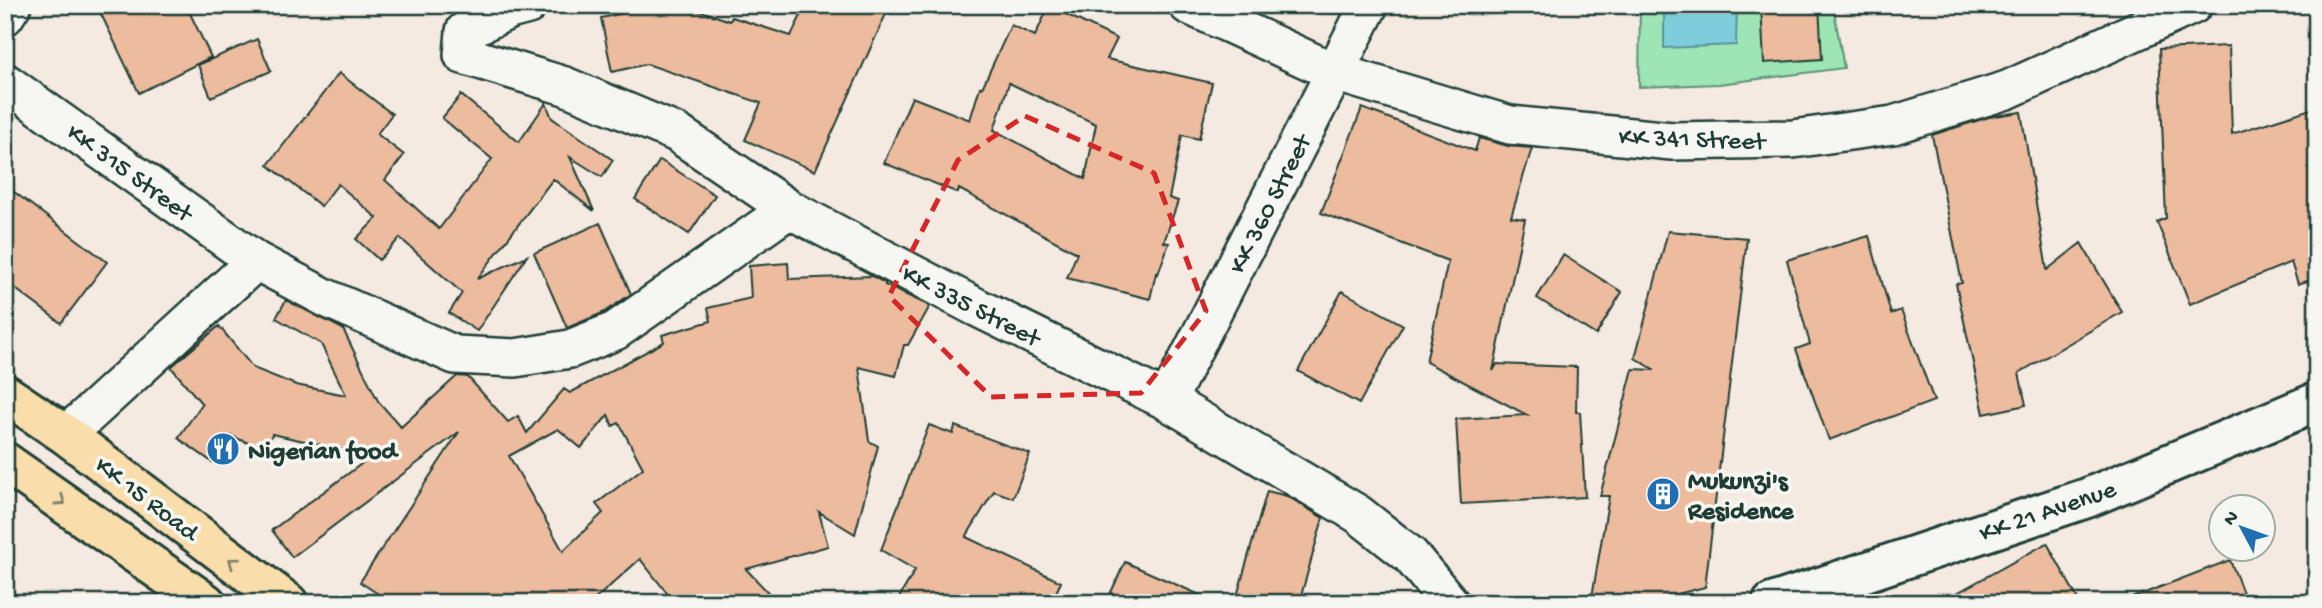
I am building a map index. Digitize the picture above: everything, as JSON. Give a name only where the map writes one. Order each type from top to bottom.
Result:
[{"type":"highway","name":"KK 15 Road","points":[[5,394],[66,435],[288,603]]},
{"type":"highway","name":"KK 15 Road","points":[[5,462],[206,603]]},
{"type":"main road","name":"KK 21 Avenue","points":[[1786,600],[2087,498],[2317,402]]},
{"type":"street","points":[[5,16],[12,5]]},
{"type":"street","name":"KK 335 Street","points":[[528,5],[509,10],[465,31],[463,55],[565,86],[677,133],[789,209],[978,308],[1167,401],[1358,514],[1410,555],[1450,603]]},
{"type":"street","name":"KK 341 Street","points":[[1188,5],[1334,72],[1510,125],[1672,141],[1793,139],[1893,125],[2007,90],[2193,5]]},
{"type":"street","name":"KK 360 Street","points":[[1167,401],[1369,5]]},
{"type":"street","name":"KK 315 Street","points":[[5,82],[256,261],[326,298],[455,355],[515,358],[570,349],[615,331],[789,209]]},
{"type":"street","points":[[66,435],[256,261]]},
{"type":"highlighted area","points":[[1025,116],[1154,173],[1206,311],[1141,393],[991,397],[889,296],[958,160]]},
{"type":"green space","points":[[1640,5],[1833,5],[1844,68],[1719,84],[1639,87]]},
{"type":"water","points":[[1737,6],[1736,45],[1664,48],[1664,8]]},
{"type":"building","points":[[119,5],[186,5],[211,57],[139,93],[101,14]]},
{"type":"building","points":[[660,5],[684,5],[730,21],[732,17],[791,36],[806,5],[868,5],[886,14],[815,171],[745,140],[761,103],[647,64],[612,72],[601,18]]},
{"type":"building","points":[[1761,5],[1819,5],[1822,59],[1764,63]]},
{"type":"building","points":[[1049,6],[1117,39],[1107,59],[1212,83],[1199,139],[1182,135],[1169,198],[1178,201],[1164,242],[1169,243],[1158,274],[1156,273],[1150,299],[1067,278],[1077,253],[959,189],[958,193],[884,163],[912,97],[970,120],[980,87],[982,88],[1011,25],[1035,36]],"holes":[[[1009,83],[1096,124],[1085,179],[994,130]]]},
{"type":"building","points":[[257,39],[271,71],[211,97],[198,65]]},
{"type":"building","points":[[2229,46],[2232,134],[2317,107],[2317,278],[2298,284],[2291,262],[2190,304],[2157,222],[2166,218],[2159,49]]},
{"type":"building","points":[[339,73],[392,114],[377,134],[404,155],[385,180],[439,229],[492,159],[442,118],[461,95],[519,142],[546,103],[552,118],[613,160],[602,177],[570,157],[594,211],[553,179],[477,279],[527,256],[477,331],[449,313],[462,293],[400,238],[379,260],[356,239],[377,218],[338,184],[321,206],[268,165]]},
{"type":"building","points":[[1362,108],[1475,151],[1479,138],[1508,146],[1532,148],[1511,217],[1525,219],[1493,371],[1497,364],[1577,367],[1576,412],[1580,412],[1585,497],[1461,504],[1456,419],[1527,415],[1426,362],[1448,261],[1321,213]]},
{"type":"building","points":[[2021,112],[2047,270],[2081,243],[2122,312],[2019,373],[2026,405],[1984,414],[1956,284],[1962,283],[1932,135],[1989,117]]},
{"type":"building","points":[[660,160],[715,195],[689,234],[635,199]]},
{"type":"building","points":[[5,185],[107,262],[61,323],[5,281]]},
{"type":"building","points":[[600,223],[631,294],[605,312],[567,328],[534,253]]},
{"type":"building","name":"Mukunzi's Residence","points":[[1668,231],[1747,238],[1705,587],[1643,603],[1591,603],[1609,496],[1600,496],[1633,369],[1655,370],[1635,358]]},
{"type":"building","points":[[1869,236],[1891,314],[1901,310],[1934,401],[1829,440],[1796,349],[1810,344],[1787,260]]},
{"type":"building","points":[[1563,255],[1622,292],[1596,335],[1537,298]]},
{"type":"building","points":[[788,263],[789,279],[872,276],[930,306],[908,345],[904,345],[896,376],[859,367],[869,441],[878,446],[855,534],[819,512],[828,546],[746,569],[778,603],[675,603],[640,559],[591,603],[392,603],[360,582],[459,432],[292,557],[272,530],[372,456],[272,434],[266,450],[231,436],[212,462],[178,438],[202,404],[171,367],[219,326],[253,368],[296,385],[346,395],[321,344],[276,318],[286,300],[343,329],[378,401],[401,427],[457,376],[468,377],[508,422],[518,416],[527,433],[564,389],[570,393],[664,342],[662,335],[711,321],[708,308],[751,298],[749,266]],"holes":[[[608,415],[613,426],[619,423],[643,468],[596,504],[603,513],[563,551],[509,456],[558,429],[581,448]]]},
{"type":"building","points":[[1342,291],[1403,325],[1359,404],[1298,371]]},
{"type":"building","points":[[929,425],[953,434],[955,426],[1030,454],[1013,498],[994,491],[966,537],[1061,582],[1051,603],[896,603],[915,570],[881,550]]},
{"type":"building","points":[[1267,491],[1287,496],[1323,518],[1299,603],[1235,603]]},
{"type":"building","points":[[2047,543],[2080,603],[1939,603]]},
{"type":"building","points":[[1125,562],[1218,603],[1106,603]]},
{"type":"building","points":[[2231,562],[2247,603],[2124,603]]},
{"type":"place","name":"Nigerian food","points":[[223,449]]},
{"type":"place","name":"Mukunzi's Residence","points":[[1663,494]]}]
